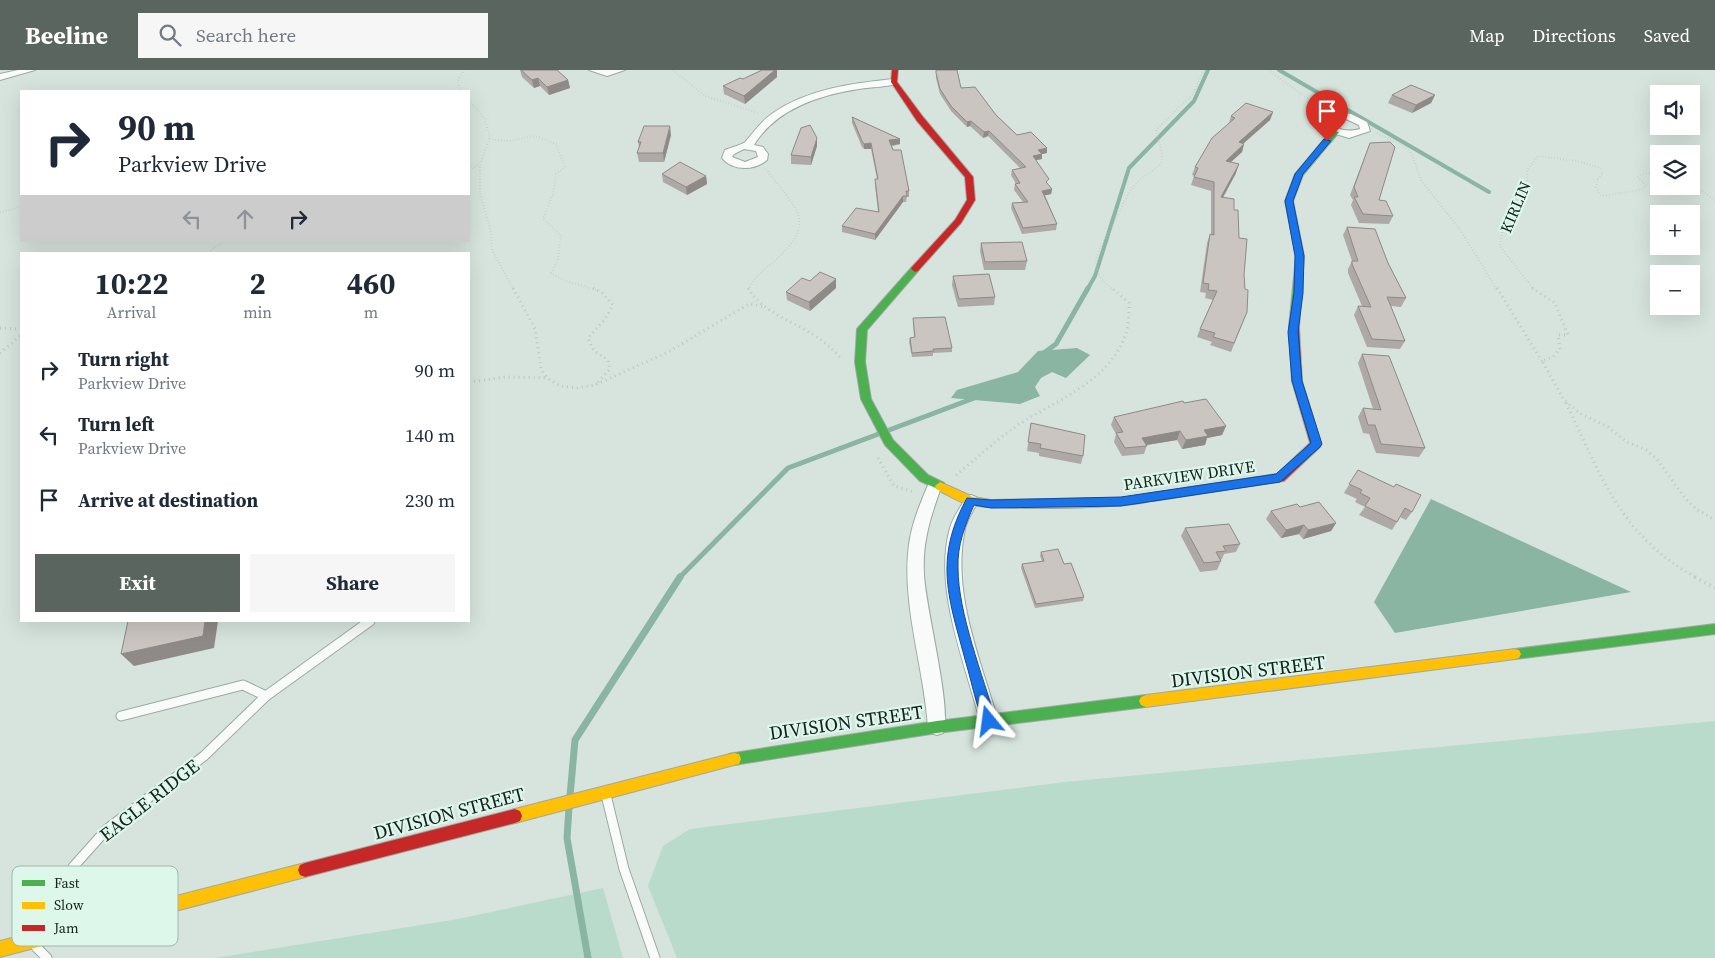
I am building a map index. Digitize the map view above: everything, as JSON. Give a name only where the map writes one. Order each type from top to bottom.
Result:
[{"type":"street","points":[[0,78],[30,70]]},
{"type":"street","points":[[594,70],[607,73],[620,70]]},
{"type":"street","points":[[748,146],[761,128],[791,107],[825,93],[854,86],[894,82],[895,70]]},
{"type":"street","name":"PARKVIEW DRIVE","points":[[894,82],[920,119],[969,177],[972,200],[958,220],[862,329],[860,362],[866,399],[889,442],[924,478],[971,501],[991,504],[1121,502],[1280,478],[1316,444],[1297,381],[1293,332],[1300,256],[1289,201],[1299,174],[1335,132]]},
{"type":"street","points":[[1333,115],[1355,118],[1364,124],[1366,128],[1356,134],[1335,132],[1324,123],[1326,117],[1333,115]]},
{"type":"street","points":[[748,146],[762,152],[760,160],[750,165],[738,165],[727,158],[732,150],[748,146]]},
{"type":"street","points":[[935,485],[924,516],[916,551],[921,618],[936,693],[937,726]]},
{"type":"street","points":[[971,501],[958,527],[952,566],[954,594],[989,721]]},
{"type":"street","name":"DIVISION STREET","points":[[178,902],[605,790],[750,755],[937,726],[1715,629]]},
{"type":"lane","name":"EAGLE RIDGE","points":[[73,866],[107,829],[204,756],[266,696],[369,622]]},
{"type":"lane","points":[[122,716],[243,685],[266,696]]},
{"type":"lane","points":[[605,790],[624,869],[655,958]]},
{"type":"lane","points":[[35,946],[47,958]]},
{"type":"path","points":[[461,90],[457,82],[464,70]]},
{"type":"path","points":[[674,70],[690,86],[705,96],[774,118]]},
{"type":"path","points":[[874,452],[894,486],[910,493],[922,492],[954,477],[1003,435],[1098,376],[1115,360],[1125,340],[1129,303],[1125,297],[1101,278],[1096,266],[1097,252],[1103,238],[1116,220],[1128,193],[1138,181],[1162,162],[1164,152],[1156,138],[1156,130],[1192,94],[1204,70]]},
{"type":"path","points":[[1268,70],[1333,115]]},
{"type":"path","points":[[470,101],[484,118],[489,139],[480,165],[480,193],[491,232],[492,250],[535,330],[542,369],[547,378],[560,386],[576,388],[595,385],[668,352],[749,304],[753,297]]},
{"type":"path","points":[[1366,128],[1406,147],[1412,155],[1421,180],[1460,231],[1542,361],[1618,506],[1639,535],[1664,559],[1715,588]]},
{"type":"path","points":[[489,139],[509,141],[535,136],[556,144],[563,158],[565,167],[556,174],[553,194],[543,219],[561,235],[558,260],[551,273],[559,280],[586,286],[602,293],[613,305],[605,320],[588,338],[594,351],[608,360],[610,369],[595,385]]},
{"type":"path","name":"KIRLIN","points":[[1542,361],[1552,357],[1560,349],[1558,335],[1569,333],[1558,314],[1560,311],[1555,303],[1530,287],[1500,244],[1503,242],[1503,227],[1512,214],[1512,206],[1521,199],[1526,189],[1529,180],[1527,170],[1538,156],[1593,165],[1600,168],[1603,173],[1598,179],[1596,188],[1600,196],[1607,198],[1629,188],[1641,190],[1646,187],[1638,177],[1641,174],[1650,173]]},
{"type":"path","points":[[760,160],[796,209],[802,224],[800,235],[792,245],[751,282],[748,289],[762,306],[824,338],[840,357],[842,363]]},
{"type":"path","points":[[470,169],[480,165]]},
{"type":"path","points":[[1700,189],[1715,201]]},
{"type":"path","points":[[0,212],[20,207]]},
{"type":"path","points":[[208,252],[223,242]]},
{"type":"path","points":[[749,304],[762,306]]},
{"type":"path","points":[[0,328],[20,329]]},
{"type":"path","points":[[0,353],[20,336]]},
{"type":"path","points":[[470,382],[506,377],[547,378]]},
{"type":"path","points":[[1564,400],[1581,414],[1608,427],[1628,442],[1646,450],[1656,458],[1685,498],[1696,509],[1715,520]]},
{"type":"shaded area","points":[[1077,348],[1090,355],[1066,378],[1052,372],[1041,378],[1035,387],[1040,396],[1020,404],[951,398],[957,390],[1018,372],[1038,351]]},
{"type":"shaded area","points":[[1431,499],[1631,592],[1395,633],[1374,602]]},
{"type":"shaded area","points":[[1715,721],[1715,958],[677,958],[648,886],[663,846],[690,829],[1065,782]]},
{"type":"shaded area","points":[[603,888],[623,958],[215,958],[458,919]]},
{"type":"building","points":[[521,70],[557,70],[568,80],[547,87],[538,78],[532,80]]},
{"type":"building","points":[[762,70],[775,70],[744,96],[723,86],[740,78],[743,79]]},
{"type":"building","points":[[936,70],[957,70],[961,88],[975,87],[996,115],[1017,135],[1031,132],[1047,148],[1038,150],[1042,154],[1033,156],[1049,179],[1046,182],[1052,189],[1042,191],[1057,224],[1023,228],[1012,203],[1028,202],[1015,184],[1020,183],[1012,170],[1026,167],[989,131],[984,132],[971,121],[967,122],[951,106],[940,89]]},
{"type":"building","points":[[1411,85],[1435,95],[1416,105],[1392,95]]},
{"type":"building","points":[[1246,103],[1273,112],[1239,142],[1244,144],[1226,161],[1239,164],[1221,197],[1234,199],[1234,210],[1238,210],[1239,238],[1247,239],[1244,275],[1245,289],[1248,290],[1247,312],[1234,343],[1213,337],[1215,333],[1200,329],[1217,291],[1208,290],[1209,284],[1203,283],[1210,234],[1214,235],[1214,182],[1194,177],[1198,168],[1195,167],[1212,138],[1235,118],[1231,116]]},
{"type":"building","points":[[852,117],[900,139],[889,140],[893,150],[901,150],[909,191],[906,191],[907,196],[903,196],[875,234],[842,226],[856,208],[879,212],[875,179],[878,179],[871,143],[864,144]]},
{"type":"building","points":[[810,125],[817,138],[811,157],[791,155],[801,128]]},
{"type":"building","points":[[644,126],[670,126],[663,153],[637,153],[641,142],[638,142]]},
{"type":"building","points":[[1390,142],[1395,147],[1379,200],[1386,201],[1393,216],[1363,214],[1354,197],[1358,197],[1354,187],[1370,143]]},
{"type":"building","points":[[680,162],[706,176],[686,187],[662,174]]},
{"type":"building","points":[[1347,227],[1375,229],[1388,263],[1406,298],[1387,297],[1405,341],[1372,339],[1358,306],[1371,307],[1352,264],[1352,261],[1358,261]]},
{"type":"building","points":[[1022,242],[1027,261],[985,262],[981,243]]},
{"type":"building","points":[[820,272],[836,279],[809,302],[786,292],[802,278],[810,281]]},
{"type":"building","points":[[989,274],[995,297],[959,299],[953,276]]},
{"type":"building","points":[[945,317],[952,348],[912,353],[910,338],[915,337],[913,318]]},
{"type":"building","points":[[1362,354],[1389,356],[1425,448],[1381,444],[1375,425],[1368,425],[1363,408],[1381,410]]},
{"type":"building","points":[[1206,399],[1226,426],[1204,430],[1208,436],[1186,440],[1180,431],[1142,438],[1147,446],[1125,448],[1116,433],[1123,432],[1114,417],[1183,401],[1184,403]]},
{"type":"building","points":[[1031,423],[1085,435],[1083,456],[1040,448],[1041,444],[1028,442]]},
{"type":"building","points":[[1358,470],[1394,487],[1396,484],[1421,495],[1412,512],[1405,508],[1397,522],[1365,506],[1370,498],[1360,493],[1362,490],[1349,484]]},
{"type":"building","points":[[1319,502],[1336,523],[1308,530],[1304,525],[1286,530],[1271,511],[1297,504],[1300,507]]},
{"type":"building","points":[[1229,524],[1240,544],[1223,546],[1226,551],[1216,552],[1221,561],[1204,563],[1185,528]]},
{"type":"building","points":[[1058,549],[1064,564],[1071,563],[1084,597],[1036,604],[1022,564],[1044,561],[1041,552]]},
{"type":"building","points":[[128,622],[205,622],[203,636],[121,654]]},
{"type":"waterway","points":[[1087,290],[1095,276],[1129,168],[1194,101],[1208,70]]},
{"type":"waterway","points":[[1279,70],[1489,192]]},
{"type":"waterway","points":[[1041,355],[1056,344],[1088,288]]},
{"type":"waterway","points":[[679,578],[788,468],[977,397]]},
{"type":"waterway","points":[[570,796],[575,740],[680,577]]},
{"type":"waterway","points":[[569,807],[567,838],[588,958]]},
{"type":"traffic: fast","points":[[1294,327],[1300,256],[1289,201],[1299,174],[1335,132]]},
{"type":"traffic: fast","points":[[915,269],[862,329],[860,362],[866,399],[889,442],[924,478],[940,486]]},
{"type":"traffic: fast","points":[[1515,654],[1715,629]]},
{"type":"traffic: fast","points":[[734,759],[937,727],[1146,701]]},
{"type":"traffic: slow","points":[[940,486],[971,501],[991,504],[1121,502],[1153,497]]},
{"type":"traffic: slow","points":[[1146,701],[1515,654]]},
{"type":"traffic: slow","points":[[515,816],[734,759]]},
{"type":"traffic: slow","points":[[178,903],[305,870]]},
{"type":"traffic: slow","points":[[0,949],[12,946]]},
{"type":"traffic: jam","points":[[895,70],[894,82],[920,119],[969,177],[971,200],[958,221],[915,269]]},
{"type":"traffic: jam","points":[[1153,497],[1280,478],[1316,444],[1297,381],[1294,327]]},
{"type":"traffic: jam","points":[[305,870],[515,816]]},
{"type":"route","points":[[989,721],[954,594],[952,566],[958,527],[971,501],[991,504],[1121,502],[1280,478],[1316,444],[1297,381],[1293,332],[1300,256],[1289,201],[1299,174],[1327,141]]}]
